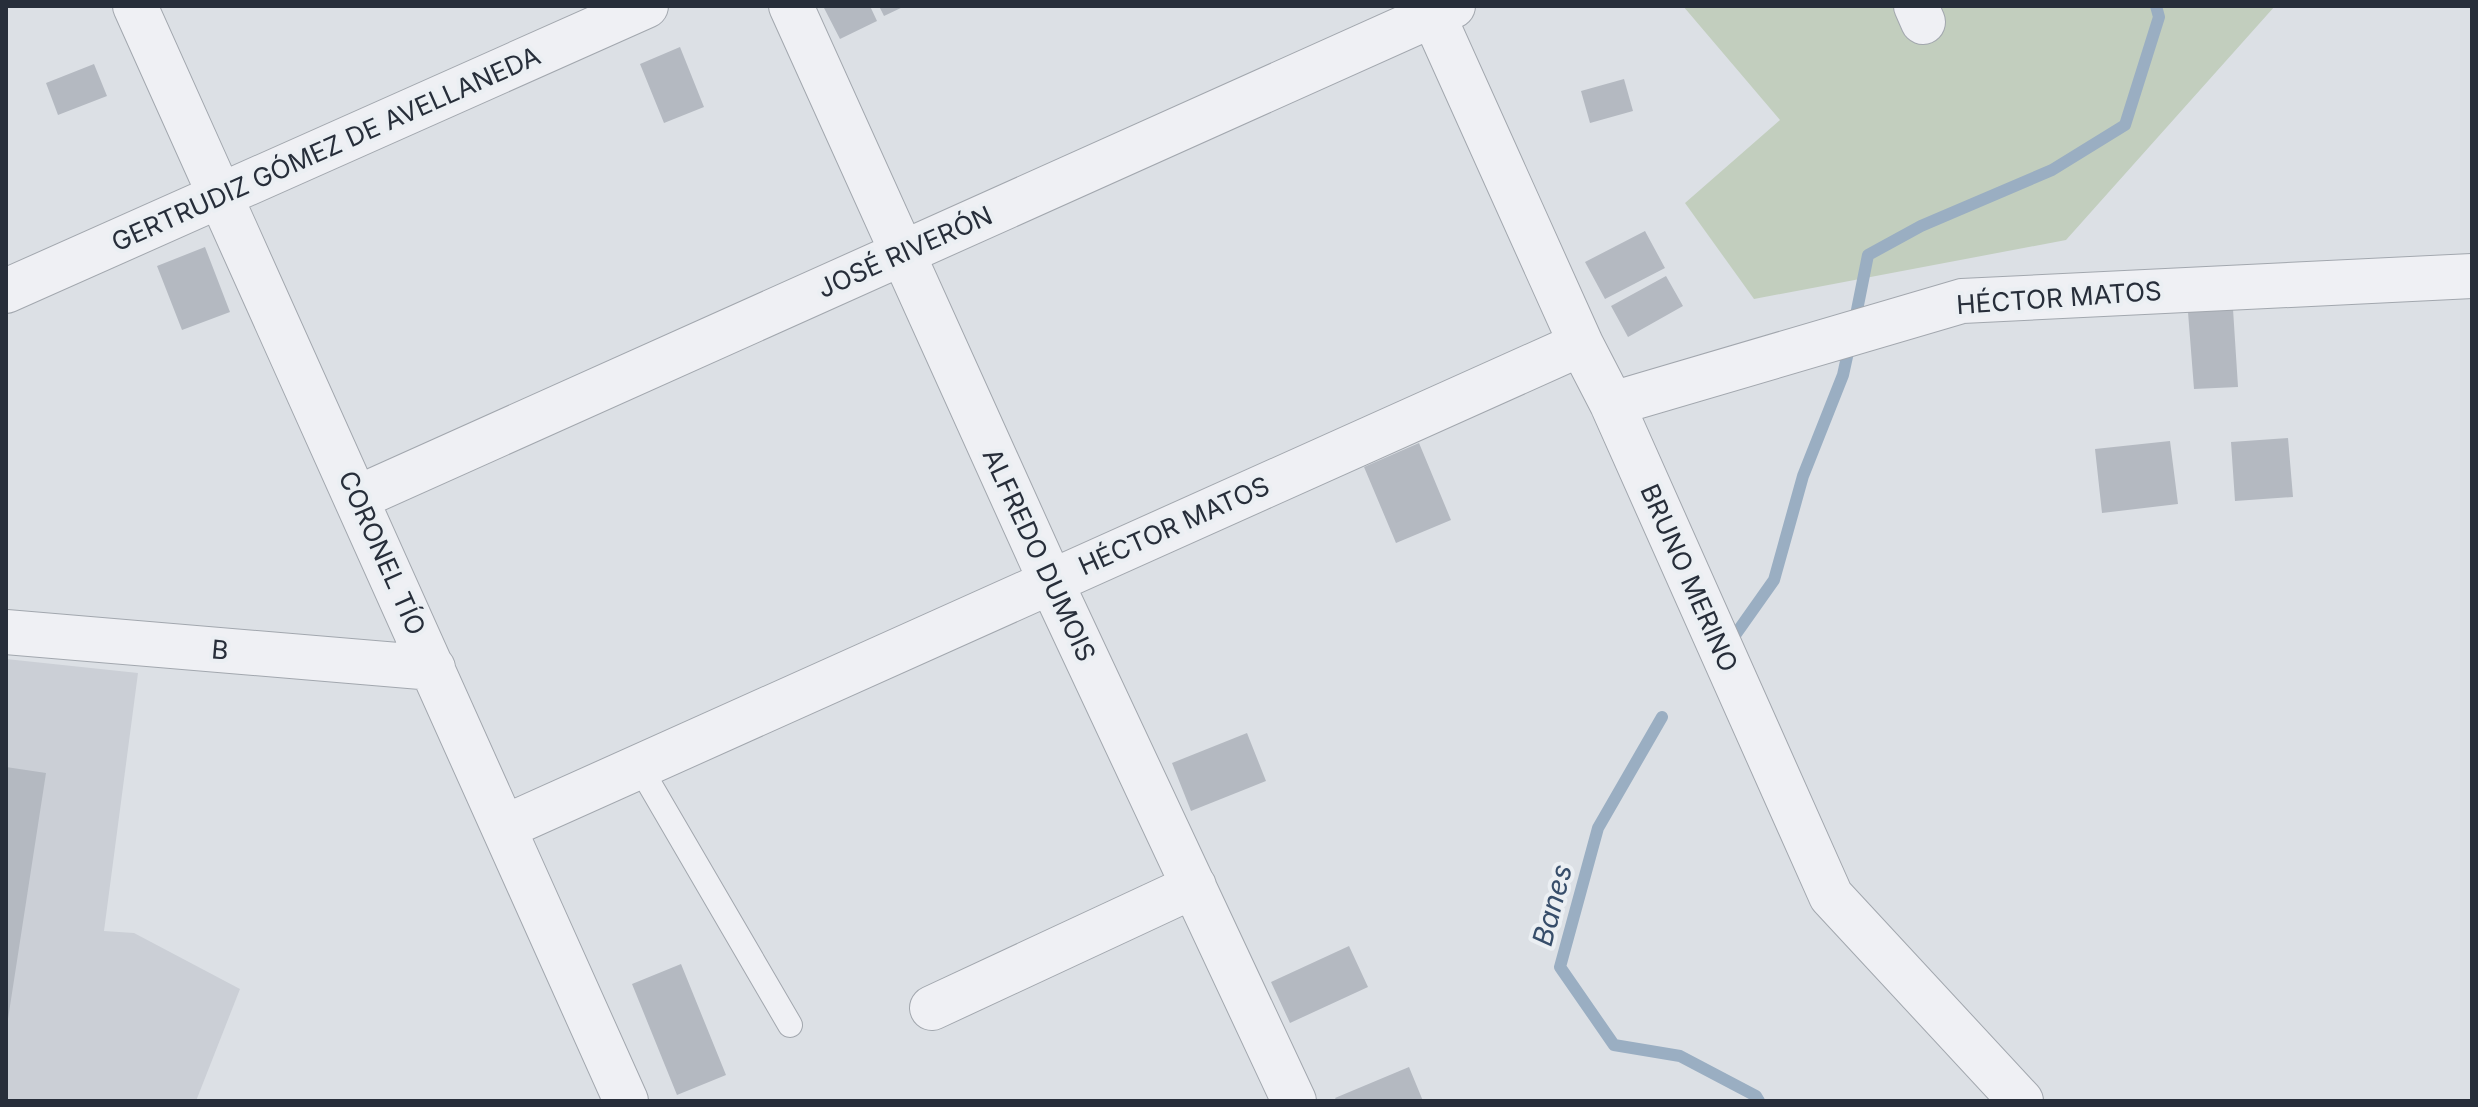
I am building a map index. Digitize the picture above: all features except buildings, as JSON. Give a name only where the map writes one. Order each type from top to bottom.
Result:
[{"type":"street","name":"CORONEL TÍO","points":[[135,6],[626,1101]]},
{"type":"street","name":"GERTRUDIZ GÓMEZ DE AVELLANEDA","points":[[6,291],[646,6]]},
{"type":"street","name":"ALFREDO DUMOIS","points":[[791,6],[1051,582],[1294,1101]]},
{"type":"street","name":"JOSÉ RIVERÓN","points":[[357,498],[1438,9]]},
{"type":"street","name":"BRUNO MERINO","points":[[1438,9],[1581,344],[1612,404],[1831,896],[2021,1101]]},
{"type":"street","name":"HÉCTOR MATOS","points":[[1612,404],[1962,301],[2472,276]]},
{"type":"street","name":"HÉCTOR MATOS","points":[[505,827],[1581,344]]},
{"type":"street","name":"B","points":[[6,632],[433,668]]},
{"type":"street","points":[[932,1008],[1194,886]]},
{"type":"lane","points":[[639,766],[790,1025]]},
{"type":"shaded area","points":[[6,659],[138,673],[104,931],[134,933],[240,989],[196,1101],[6,1101]]},
{"type":"green space","points":[[1683,6],[2275,6],[2066,240],[1754,299],[1685,203],[1780,120]]},
{"type":"waterway","points":[[1854,325],[1868,255],[1921,226],[2052,170],[2125,125],[2159,17],[2156,6]]},
{"type":"waterway","points":[[1733,638],[1774,580],[1803,476],[1843,375],[1850,343]]},
{"type":"waterway","name":"Banes","points":[[1662,717],[1598,828],[1560,967],[1614,1045],[1680,1056],[1756,1096],[1759,1101]]}]
